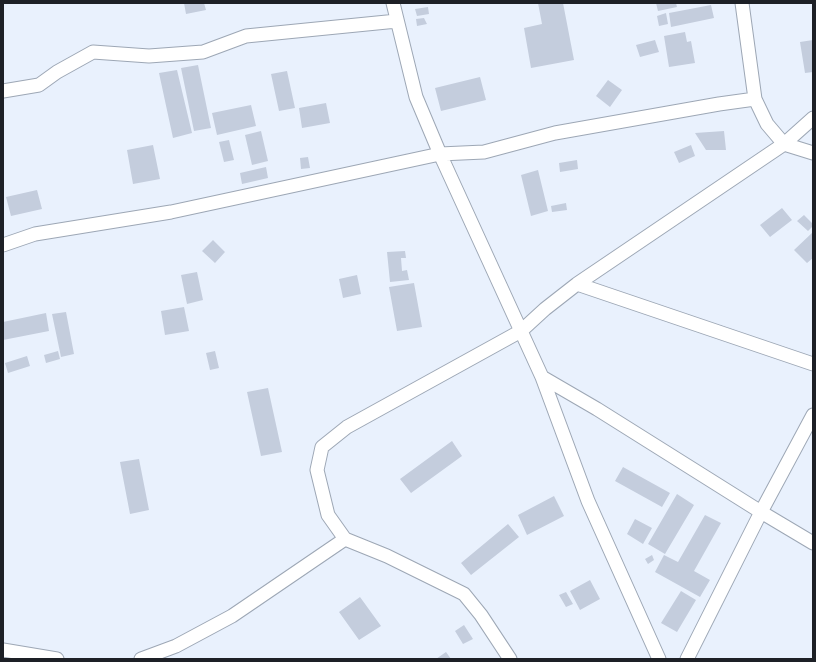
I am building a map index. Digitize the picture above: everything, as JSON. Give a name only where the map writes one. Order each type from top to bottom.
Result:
[{"type":"street","points":[[393,3],[416,97],[440,154],[542,378],[588,501],[659,659]]},
{"type":"street","points":[[742,3],[755,99],[766,124],[784,144],[813,153]]},
{"type":"street","points":[[3,91],[39,85],[57,72],[94,52],[149,56],[202,52],[246,36],[397,21]]},
{"type":"street","points":[[3,245],[35,234],[171,212],[440,154],[484,152],[555,133],[755,99]]},
{"type":"street","points":[[510,659],[481,615],[464,594],[387,556],[345,539],[328,515],[317,470],[322,447],[347,427],[521,331],[576,284],[784,144],[813,118]]},
{"type":"street","points":[[576,284],[813,364]]},
{"type":"street","points":[[542,378],[597,409],[813,543]]},
{"type":"street","points":[[687,659],[761,512],[813,416]]},
{"type":"street","points":[[141,659],[176,646],[232,616],[345,539]]},
{"type":"street","points":[[3,651],[8,659]]},
{"type":"street","points":[[3,651],[57,659]]},
{"type":"building","points":[[184,3],[204,3],[206,10],[186,14]]},
{"type":"building","points":[[538,3],[563,3],[574,60],[531,68],[524,28],[542,24]]},
{"type":"building","points":[[656,3],[676,3],[677,7],[658,11]]},
{"type":"building","points":[[711,5],[714,18],[671,27],[669,13]]},
{"type":"building","points":[[428,7],[429,14],[417,16],[415,9]]},
{"type":"building","points":[[666,13],[668,24],[659,26],[657,16]]},
{"type":"building","points":[[424,18],[427,24],[417,26],[416,19]]},
{"type":"building","points":[[685,32],[687,42],[691,41],[695,63],[669,67],[664,36]]},
{"type":"building","points":[[655,40],[659,52],[640,57],[636,45]]},
{"type":"building","points":[[813,40],[813,72],[805,73],[800,42]]},
{"type":"building","points":[[198,65],[211,128],[194,131],[181,68]]},
{"type":"building","points":[[177,70],[192,133],[173,138],[159,73]]},
{"type":"building","points":[[287,71],[295,108],[279,111],[271,74]]},
{"type":"building","points":[[480,77],[486,100],[441,111],[435,88]]},
{"type":"building","points":[[608,80],[622,90],[610,107],[596,96]]},
{"type":"building","points":[[326,103],[330,123],[302,128],[299,108]]},
{"type":"building","points":[[251,105],[256,126],[217,135],[212,113]]},
{"type":"building","points":[[261,131],[268,161],[252,165],[245,135]]},
{"type":"building","points":[[724,131],[726,150],[706,150],[695,133]]},
{"type":"building","points":[[229,140],[234,160],[224,162],[219,142]]},
{"type":"building","points":[[153,145],[160,179],[133,184],[127,150]]},
{"type":"building","points":[[691,145],[695,156],[679,163],[674,152]]},
{"type":"building","points":[[308,157],[310,168],[301,169],[300,158]]},
{"type":"building","points":[[577,160],[578,169],[560,172],[559,163]]},
{"type":"building","points":[[266,167],[268,178],[242,184],[240,173]]},
{"type":"building","points":[[538,170],[548,211],[531,216],[521,175]]},
{"type":"building","points":[[37,190],[42,209],[11,216],[6,197]]},
{"type":"building","points":[[566,203],[567,210],[552,212],[551,206]]},
{"type":"building","points":[[782,208],[792,220],[770,237],[760,225]]},
{"type":"building","points":[[804,215],[813,224],[808,231],[797,221]]},
{"type":"building","points":[[813,232],[813,258],[807,263],[794,250]]},
{"type":"building","points":[[213,240],[225,252],[215,263],[202,251]]},
{"type":"building","points":[[405,251],[406,258],[401,258],[402,271],[407,270],[409,280],[390,282],[387,252]]},
{"type":"building","points":[[197,272],[203,300],[187,304],[181,275]]},
{"type":"building","points":[[357,275],[361,294],[343,298],[339,279]]},
{"type":"building","points":[[414,283],[422,327],[397,331],[389,287]]},
{"type":"building","points":[[184,307],[189,331],[165,335],[161,311]]},
{"type":"building","points":[[66,312],[74,354],[61,357],[52,314]]},
{"type":"building","points":[[46,313],[49,331],[3,340],[3,322]]},
{"type":"building","points":[[58,351],[60,359],[46,363],[44,355]]},
{"type":"building","points":[[215,351],[219,368],[210,370],[206,353]]},
{"type":"building","points":[[27,356],[30,366],[8,373],[5,363]]},
{"type":"building","points":[[268,388],[282,452],[261,456],[247,392]]},
{"type":"building","points":[[452,441],[462,456],[411,493],[400,479]]},
{"type":"building","points":[[139,459],[149,510],[130,514],[120,462]]},
{"type":"building","points":[[623,467],[670,493],[662,507],[615,481]]},
{"type":"building","points":[[677,494],[694,505],[665,554],[648,544]]},
{"type":"building","points":[[554,496],[564,516],[527,535],[518,515]]},
{"type":"building","points":[[705,515],[721,523],[694,571],[710,580],[700,597],[655,572],[664,555],[678,562]]},
{"type":"building","points":[[635,519],[652,528],[643,544],[627,534]]},
{"type":"building","points":[[508,524],[519,537],[471,575],[461,563]]},
{"type":"building","points":[[652,555],[654,560],[648,564],[645,559]]},
{"type":"building","points":[[590,580],[600,599],[580,610],[570,591]]},
{"type":"building","points":[[681,591],[696,600],[677,632],[661,623]]},
{"type":"building","points":[[566,592],[573,604],[566,607],[559,595]]},
{"type":"building","points":[[360,597],[381,626],[359,640],[339,612]]},
{"type":"building","points":[[464,625],[473,639],[463,644],[455,631]]},
{"type":"building","points":[[446,652],[451,659],[436,659]]}]
